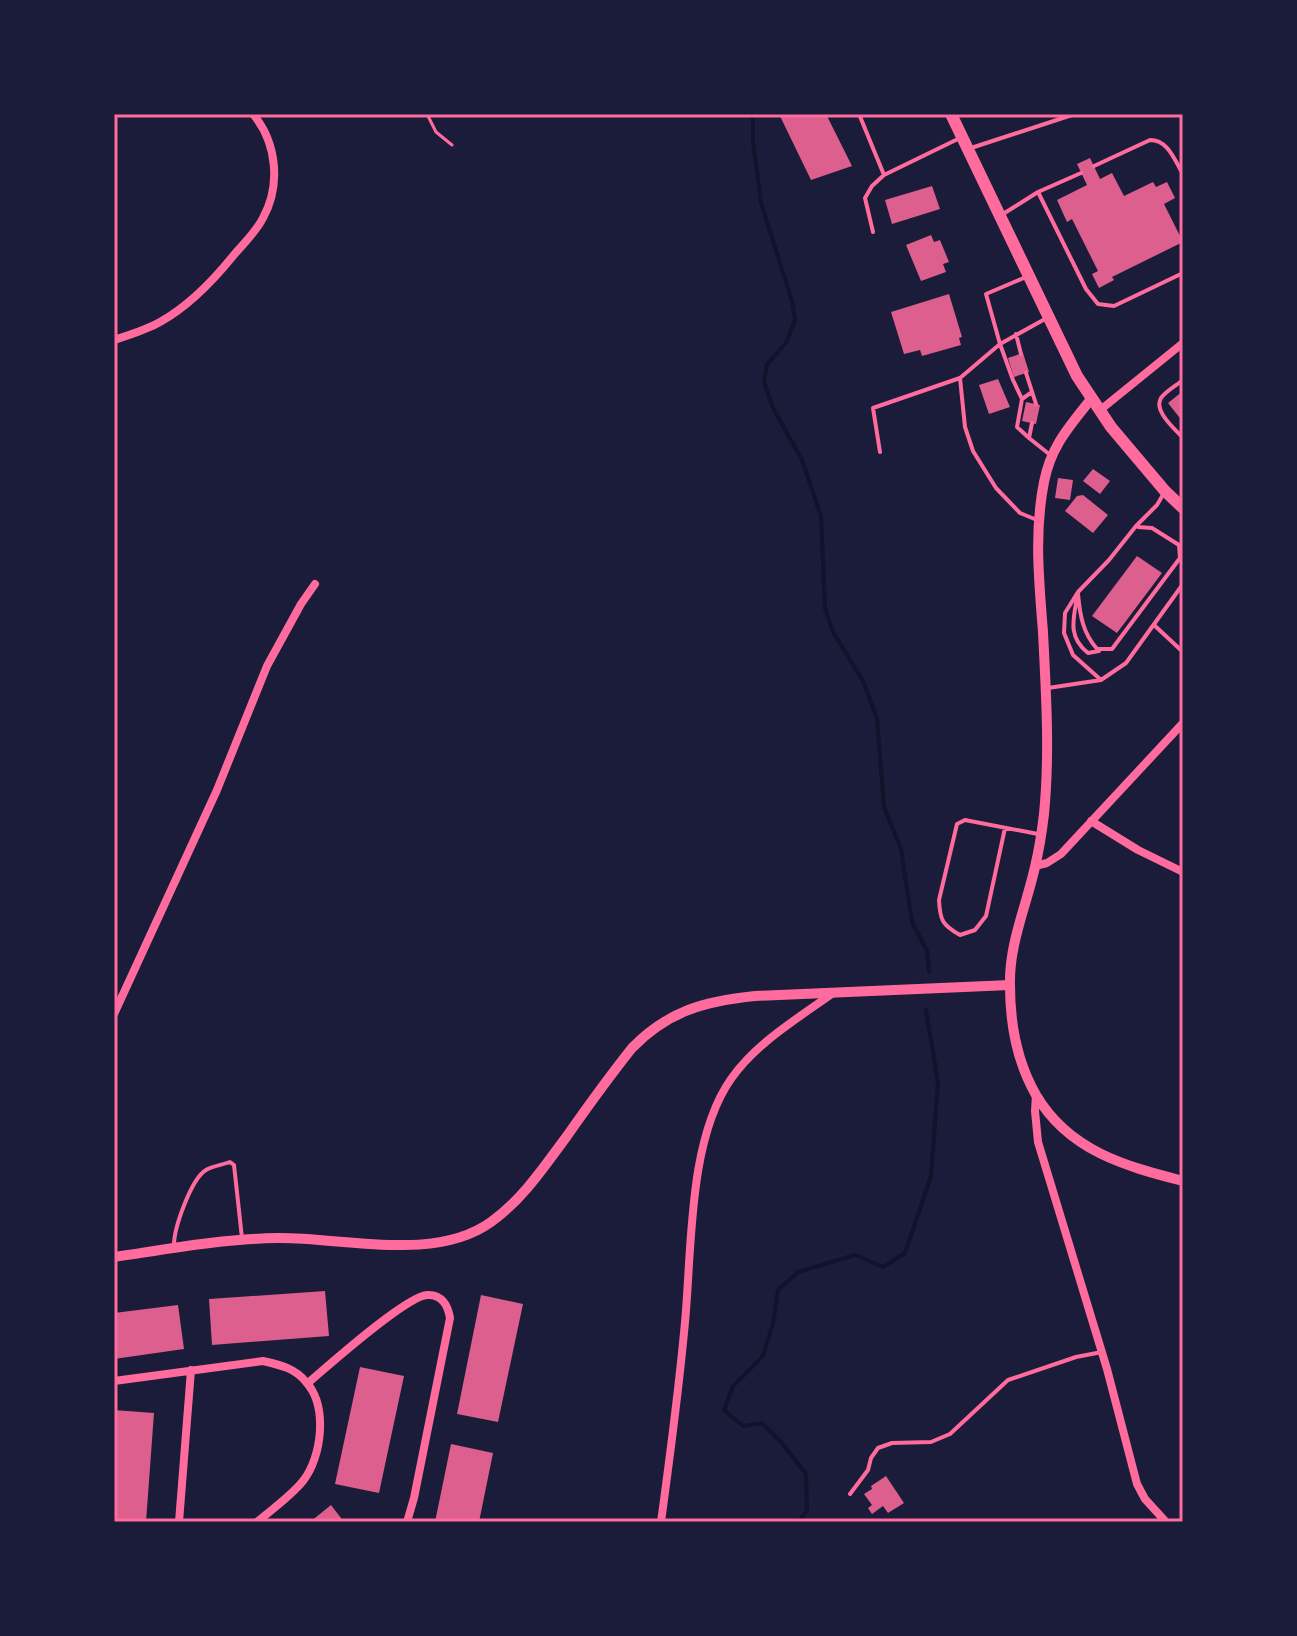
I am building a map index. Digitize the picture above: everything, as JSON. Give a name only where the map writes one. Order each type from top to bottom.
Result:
[{"type":"main road","points":[[951,114],[1077,376],[1099,411],[1165,491],[1183,508]]},
{"type":"street","points":[[114,340],[161,321],[195,297],[214,279],[263,219],[273,194],[275,165],[271,145],[253,114]]},
{"type":"street","points":[[1099,411],[1179,346]]},
{"type":"street","points":[[1091,399],[1066,430],[1051,456],[1043,485],[1038,572],[1048,727],[1044,813],[1035,866],[1011,961],[1012,1021],[1016,1045],[1036,1095],[1074,1140],[1090,1150],[1142,1170],[1183,1181]]},
{"type":"street","points":[[114,1014],[217,790],[267,666],[315,584]]},
{"type":"street","points":[[1035,866],[1061,854],[1183,723]]},
{"type":"street","points":[[1091,821],[1138,850],[1183,872]]},
{"type":"street","points":[[114,1257],[242,1240],[315,1238],[398,1245],[447,1241],[490,1223],[533,1182],[609,1077],[646,1034],[692,1008],[718,1000],[755,996],[1010,985]]},
{"type":"street","points":[[661,1522],[686,1321],[702,1148],[714,1109],[731,1079],[750,1057],[772,1036],[834,993]]},
{"type":"street","points":[[1036,1095],[1038,1142],[1102,1352],[1137,1484],[1145,1499],[1166,1522]]},
{"type":"street","points":[[308,1383],[406,1303],[428,1295],[445,1302],[450,1318],[407,1522]]},
{"type":"street","points":[[114,1381],[263,1361],[294,1371],[308,1383],[318,1407],[320,1423],[315,1457],[303,1481],[257,1522]]},
{"type":"street","points":[[179,1522],[191,1370]]},
{"type":"lane","points":[[859,114],[884,175]]},
{"type":"lane","points":[[968,149],[1075,114]]},
{"type":"lane","points":[[873,232],[865,198],[872,186],[884,175],[962,137]]},
{"type":"lane","points":[[1094,166],[1150,140],[1159,140],[1183,174]]},
{"type":"lane","points":[[1000,216],[1038,192],[1081,173]]},
{"type":"lane","points":[[1038,192],[1086,289],[1098,304],[1114,306],[1183,273]]},
{"type":"lane","points":[[1028,276],[986,294],[1000,344],[1022,399],[1017,427],[1051,456]]},
{"type":"lane","points":[[880,452],[873,408],[960,378],[1000,344],[1047,317]]},
{"type":"lane","points":[[1016,334],[1021,354]]},
{"type":"lane","points":[[1179,346],[1183,358]]},
{"type":"lane","points":[[1026,373],[1036,404]]},
{"type":"lane","points":[[960,378],[965,427],[973,451],[996,488],[1020,513],[1039,521]]},
{"type":"lane","points":[[1183,380],[1159,403],[1160,411],[1183,438]]},
{"type":"lane","points":[[1022,399],[1032,392]]},
{"type":"lane","points":[[1029,438],[1032,423]]},
{"type":"lane","points":[[1101,680],[1073,655],[1064,633],[1065,613],[1078,592],[1157,505],[1165,491]]},
{"type":"lane","points":[[1078,592],[1072,626],[1080,647],[1088,653],[1112,649],[1180,558],[1179,545],[1152,528],[1136,526]]},
{"type":"lane","points":[[1046,689],[1101,680],[1126,663],[1183,584]]},
{"type":"lane","points":[[1078,592],[1080,619],[1090,641],[1097,649],[1112,649]]},
{"type":"lane","points":[[1154,625],[1183,652]]},
{"type":"lane","points":[[1005,828],[986,916],[975,930],[960,935],[946,928],[939,900],[957,824],[965,820],[1040,834]]},
{"type":"lane","points":[[174,1248],[182,1212],[198,1177],[206,1170],[230,1162],[234,1165],[242,1240]]},
{"type":"lane","points":[[850,1494],[868,1470],[878,1448],[892,1443],[931,1442],[950,1434],[1008,1380],[1076,1357],[1102,1352]]},
{"type":"path","points":[[427,114],[436,132],[452,145]]},
{"type":"building","points":[[779,114],[826,114],[852,166],[811,180]]},
{"type":"building","points":[[1090,158],[1100,179],[1112,173],[1124,196],[1153,182],[1156,187],[1167,182],[1175,198],[1164,204],[1183,242],[1112,277],[1114,280],[1099,288],[1092,274],[1098,271],[1072,219],[1067,222],[1057,200],[1087,185],[1077,164]]},
{"type":"building","points":[[932,186],[940,209],[892,224],[885,200]]},
{"type":"building","points":[[931,235],[934,242],[940,240],[949,262],[943,264],[946,272],[921,281],[906,245]]},
{"type":"building","points":[[949,294],[962,337],[959,338],[961,345],[922,356],[920,350],[904,354],[891,312]]},
{"type":"building","points":[[1023,353],[1029,372],[1014,377],[1008,358]]},
{"type":"building","points":[[998,379],[1010,407],[989,414],[979,385]]},
{"type":"building","points":[[1183,391],[1183,422],[1168,403]]},
{"type":"building","points":[[1026,402],[1040,405],[1036,424],[1022,421]]},
{"type":"building","points":[[1093,469],[1110,481],[1100,494],[1083,481]]},
{"type":"building","points":[[1058,478],[1073,480],[1070,500],[1055,498]]},
{"type":"building","points":[[1083,495],[1108,515],[1093,533],[1065,511],[1077,496]]},
{"type":"building","points":[[1137,556],[1162,573],[1117,633],[1092,616]]},
{"type":"building","points":[[325,1291],[329,1336],[212,1345],[209,1299]]},
{"type":"building","points":[[481,1295],[523,1304],[498,1422],[457,1414]]},
{"type":"building","points":[[178,1305],[184,1349],[114,1359],[114,1313]]},
{"type":"building","points":[[360,1367],[404,1376],[379,1493],[335,1484]]},
{"type":"building","points":[[114,1410],[154,1413],[146,1522],[114,1522]]},
{"type":"building","points":[[451,1444],[493,1453],[479,1522],[435,1522]]},
{"type":"building","points":[[886,1476],[904,1503],[888,1513],[883,1506],[872,1514],[868,1508],[872,1505],[864,1494]]},
{"type":"building","points":[[331,1505],[344,1522],[310,1522]]},
{"type":"waterway","points":[[753,114],[753,141],[761,203],[792,301],[795,320],[786,343],[767,364],[764,382],[773,408],[802,460],[821,516],[825,608],[833,632],[863,681],[877,718],[884,807],[901,849],[912,922],[927,951],[929,972]]},
{"type":"waterway","points":[[799,1522],[807,1510],[806,1474],[762,1423],[743,1426],[724,1410],[733,1386],[763,1356],[773,1323],[778,1290],[798,1272],[855,1255],[883,1267],[905,1253],[931,1176],[938,1082],[926,1010]]}]
